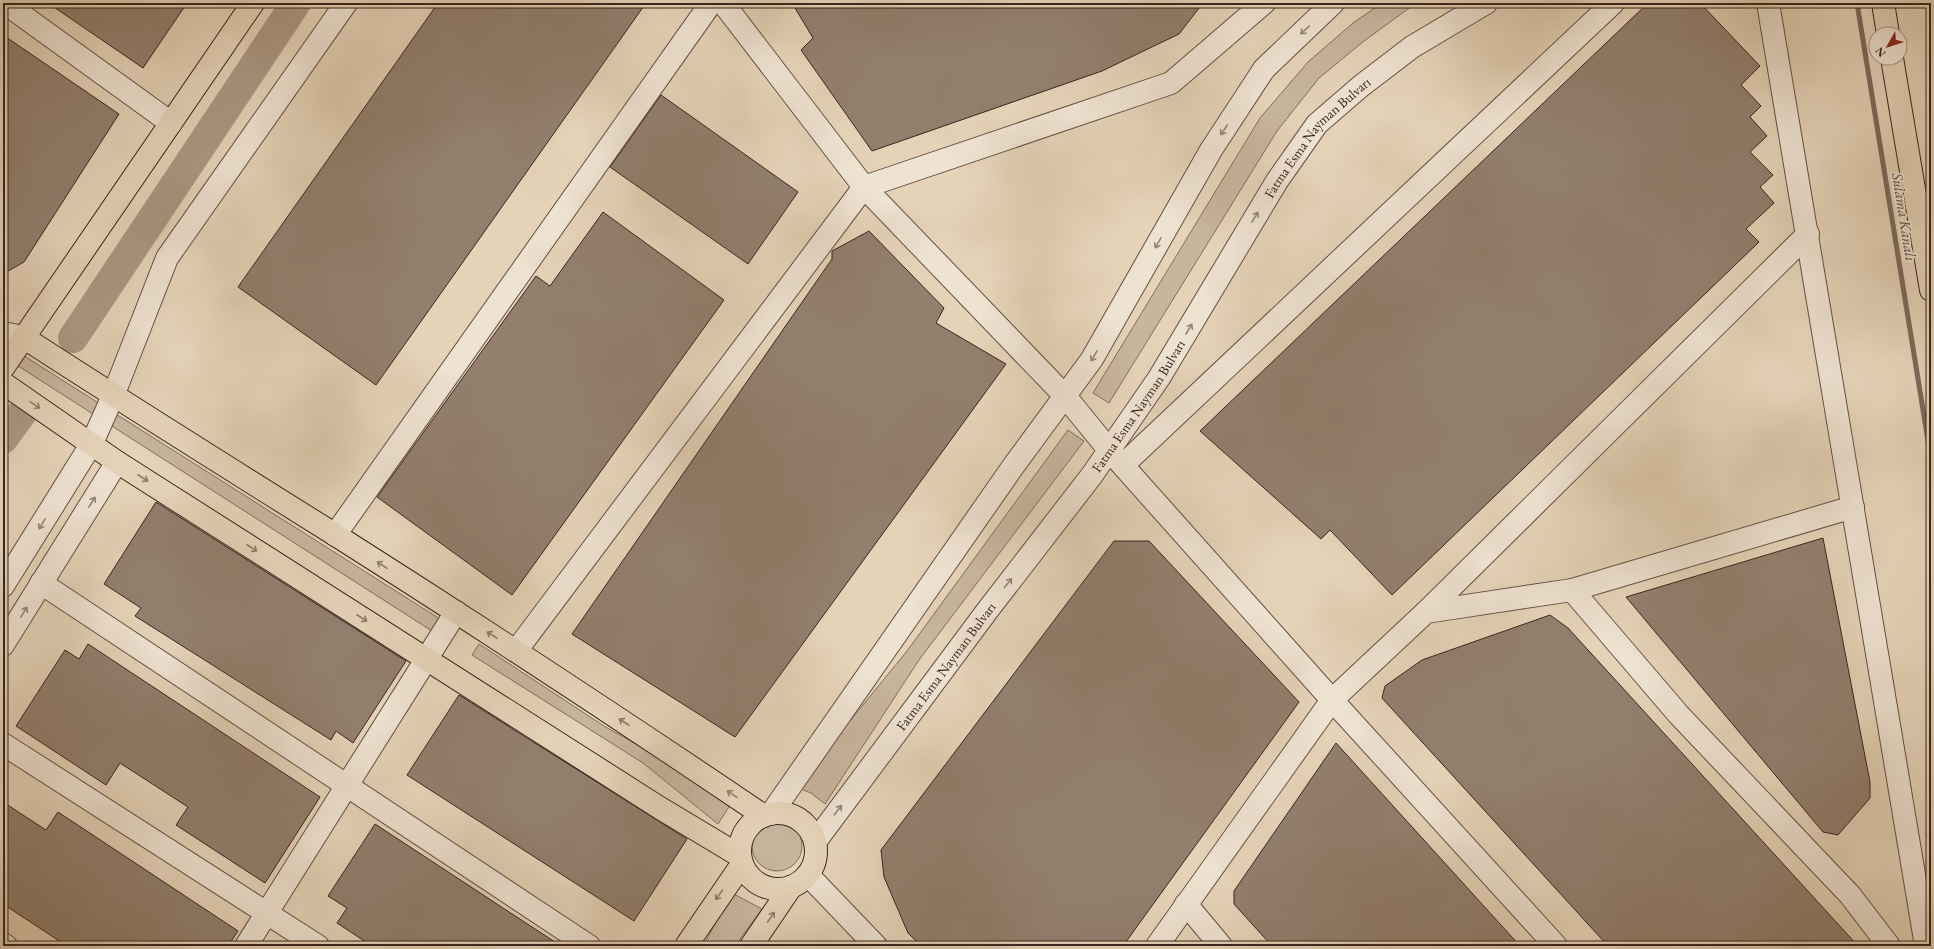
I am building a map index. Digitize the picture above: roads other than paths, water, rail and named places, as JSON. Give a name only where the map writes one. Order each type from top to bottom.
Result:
[{"type":"main road","points":[[3,368],[13,335],[171,123],[254,3]]},
{"type":"main road","points":[[1883,3],[1887,26]]},
{"type":"main road","points":[[1893,66],[1931,290]]},
{"type":"main road","points":[[13,335],[335,534],[768,815]]},
{"type":"main road","points":[[3,383],[92,443],[117,462],[741,860]]},
{"type":"main road","points":[[751,946],[800,881],[814,865],[816,853],[815,842],[810,831],[798,820],[782,814],[768,815],[754,822],[745,831],[740,843],[741,860],[748,874],[756,883],[767,888],[779,890],[800,881]]},
{"type":"main road","points":[[686,946],[741,860]]},
{"type":"street","points":[[5,3],[171,123]]},
{"type":"street","points":[[3,586],[92,443],[113,396],[167,258],[346,3]]},
{"type":"street","points":[[335,534],[711,3]]},
{"type":"street","points":[[722,3],[864,187],[1065,396],[1116,457],[1332,700],[1556,946]]},
{"type":"street","points":[[516,651],[864,187],[1170,83],[1264,3]]},
{"type":"street","name":"Fatma Esma Nayman Bulvarı","points":[[815,842],[1116,457],[1159,378],[1277,181],[1318,124],[1361,86],[1412,47],[1486,3]]},
{"type":"street","points":[[1116,457],[1613,3]]},
{"type":"street","points":[[1768,3],[1808,234],[1926,946]]},
{"type":"street","points":[[768,815],[1012,468],[1092,359],[1211,150],[1264,69],[1331,4]]},
{"type":"street","points":[[1157,946],[1332,700],[1426,612],[1808,234]]},
{"type":"street","points":[[3,645],[117,462]]},
{"type":"street","points":[[1426,612],[1572,590],[1853,507]]},
{"type":"street","points":[[42,583],[589,946]]},
{"type":"street","points":[[1572,590],[1679,715],[1850,895],[1890,946]]},
{"type":"street","points":[[246,946],[456,612]]},
{"type":"street","points":[[3,744],[318,946]]},
{"type":"street","points":[[800,881],[876,946]]},
{"type":"street","points":[[1186,904],[1221,946]]},
{"type":"waterway","points":[[73,338],[296,3]]},
{"type":"waterway","name":"Sulama Kanalı","points":[[1857,3],[1931,459]]},
{"type":"waterway","points":[[3,439],[22,413]]}]
